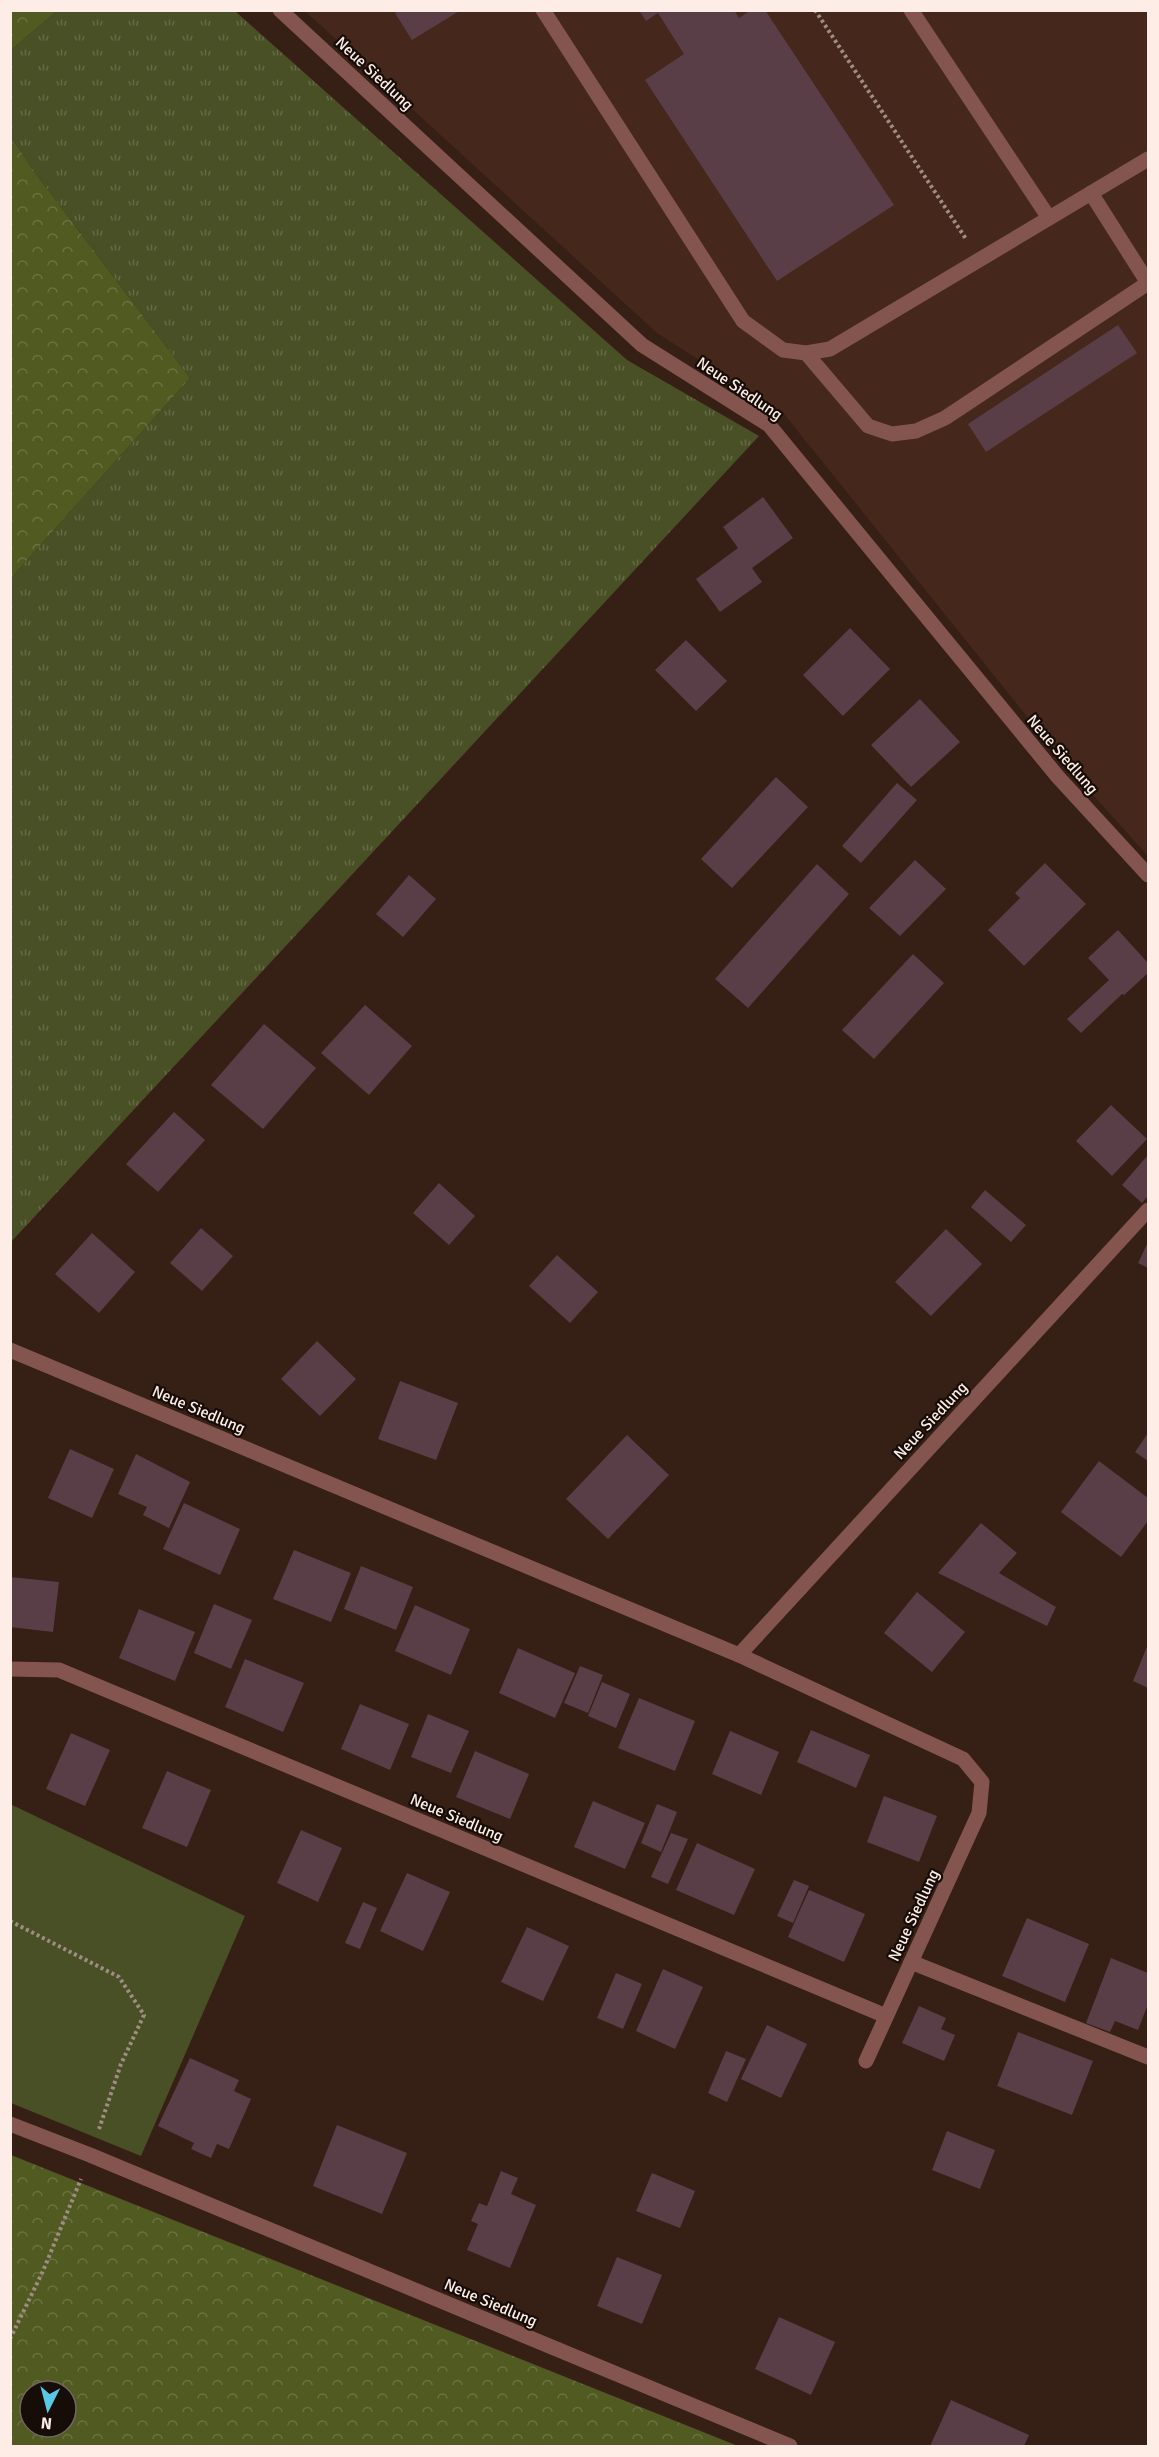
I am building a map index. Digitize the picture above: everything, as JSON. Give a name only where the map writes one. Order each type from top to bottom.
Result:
[{"type":"street","name":"Neue Siedlung","points":[[280,10],[642,345],[769,425],[1058,777],[1149,875]]},
{"type":"street","points":[[543,10],[743,321],[783,350],[806,353],[830,349],[1149,159]]},
{"type":"street","points":[[911,10],[1049,218]]},
{"type":"street","points":[[806,353],[868,426],[892,434],[916,431],[945,418],[1149,283],[1091,193]]},
{"type":"street","name":"Neue Siedlung","points":[[739,1655],[1149,1210]]},
{"type":"street","name":"Neue Siedlung","points":[[10,1350],[739,1655],[963,1759],[982,1782],[980,1813],[866,2061]]},
{"type":"street","name":"Neue Siedlung","points":[[10,1669],[59,1670],[886,2016]]},
{"type":"street","points":[[911,1962],[1149,2057]]},
{"type":"street","name":"Neue Siedlung","points":[[10,2124],[90,2155],[790,2446]]},
{"type":"path","points":[[815,10],[979,260]]},
{"type":"path","points":[[10,1921],[119,1977],[144,2015],[121,2064],[90,2155],[43,2271],[10,2339]]},
{"type":"shaded area","points":[[305,11],[1148,11],[1148,856],[1066,765],[784,414],[657,333]]},
{"type":"green space","points":[[11,10],[57,10],[57,11],[11,50]]},
{"type":"green space","points":[[57,11],[235,11],[627,360],[759,436],[11,1242],[11,578],[190,378],[36,174],[11,137],[11,50]]},
{"type":"green space","points":[[11,137],[36,174],[190,378],[11,578]]},
{"type":"green space","points":[[10,1804],[245,1916],[141,2156],[11,2103]]},
{"type":"green space","points":[[10,2155],[738,2446],[11,2446]]},
{"type":"building","points":[[400,10],[461,10],[412,40],[395,13]]},
{"type":"building","points":[[639,10],[734,10],[739,18],[751,10],[765,10],[894,205],[777,281],[645,80],[684,54],[658,13],[646,21]]},
{"type":"building","points":[[1118,325],[1137,353],[986,452],[968,424]]},
{"type":"building","points":[[763,497],[793,538],[752,568],[762,582],[720,612],[696,579],[738,548],[723,527]]},
{"type":"building","points":[[850,628],[890,669],[843,716],[803,675]]},
{"type":"building","points":[[686,640],[727,681],[696,711],[655,670]]},
{"type":"building","points":[[920,699],[960,742],[911,787],[871,745]]},
{"type":"building","points":[[776,777],[808,807],[732,888],[701,859]]},
{"type":"building","points":[[897,783],[917,800],[861,863],[842,846]]},
{"type":"building","points":[[915,860],[946,889],[900,936],[869,908]]},
{"type":"building","points":[[1045,863],[1086,904],[1024,966],[988,930],[1020,898],[1015,893]]},
{"type":"building","points":[[817,864],[849,894],[748,1008],[715,979]]},
{"type":"building","points":[[409,875],[436,899],[403,937],[376,914]]},
{"type":"building","points":[[1118,930],[1148,963],[1148,973],[1081,1033],[1067,1019],[1109,980],[1088,958]]},
{"type":"building","points":[[913,954],[944,983],[874,1059],[842,1030]]},
{"type":"building","points":[[365,1005],[412,1046],[369,1095],[321,1053]]},
{"type":"building","points":[[264,1024],[316,1068],[263,1129],[211,1085]]},
{"type":"building","points":[[1111,1105],[1147,1139],[1112,1176],[1076,1141]]},
{"type":"building","points":[[174,1112],[205,1140],[158,1192],[126,1164]]},
{"type":"building","points":[[1148,1155],[1148,1196],[1142,1203],[1122,1185]]},
{"type":"building","points":[[439,1183],[475,1216],[449,1245],[413,1213]]},
{"type":"building","points":[[985,1190],[1026,1225],[1011,1242],[971,1207]]},
{"type":"building","points":[[201,1228],[233,1256],[202,1291],[170,1263]]},
{"type":"building","points":[[946,1229],[982,1264],[931,1316],[895,1282]]},
{"type":"building","points":[[92,1233],[135,1272],[99,1313],[55,1274]]},
{"type":"building","points":[[1148,1242],[1148,1268],[1138,1263]]},
{"type":"building","points":[[557,1255],[598,1292],[570,1323],[529,1286]]},
{"type":"building","points":[[317,1341],[356,1379],[320,1416],[281,1379]]},
{"type":"building","points":[[400,1381],[458,1403],[436,1460],[378,1439]]},
{"type":"building","points":[[1148,1433],[1148,1461],[1135,1452]]},
{"type":"building","points":[[627,1435],[669,1475],[608,1539],[566,1499]]},
{"type":"building","points":[[70,1449],[114,1469],[92,1518],[48,1498]]},
{"type":"building","points":[[136,1454],[190,1482],[169,1528],[143,1515],[147,1507],[118,1494]]},
{"type":"building","points":[[1099,1461],[1148,1498],[1148,1521],[1121,1557],[1061,1512]]},
{"type":"building","points":[[184,1503],[240,1529],[220,1575],[163,1549]]},
{"type":"building","points":[[981,1523],[1017,1553],[999,1573],[1056,1607],[1047,1626],[938,1573]]},
{"type":"building","points":[[294,1550],[351,1573],[331,1622],[273,1599]]},
{"type":"building","points":[[361,1566],[413,1587],[396,1630],[344,1609]]},
{"type":"building","points":[[10,1577],[59,1582],[53,1632],[10,1627]]},
{"type":"building","points":[[917,1592],[965,1632],[932,1672],[884,1633]]},
{"type":"building","points":[[214,1604],[252,1620],[231,1669],[194,1653]]},
{"type":"building","points":[[415,1605],[470,1629],[451,1675],[395,1651]]},
{"type":"building","points":[[139,1609],[195,1632],[175,1681],[119,1658]]},
{"type":"building","points":[[1148,1644],[1148,1688],[1133,1681]]},
{"type":"building","points":[[518,1648],[575,1673],[555,1718],[499,1693]]},
{"type":"building","points":[[245,1659],[304,1683],[283,1732],[225,1707]]},
{"type":"building","points":[[580,1666],[603,1675],[588,1713],[564,1703]]},
{"type":"building","points":[[602,1682],[630,1694],[616,1728],[588,1716]]},
{"type":"building","points":[[639,1698],[695,1721],[675,1771],[618,1748]]},
{"type":"building","points":[[360,1704],[409,1724],[390,1770],[341,1749]]},
{"type":"building","points":[[428,1714],[469,1731],[451,1773],[411,1757]]},
{"type":"building","points":[[811,1730],[870,1755],[856,1788],[797,1762]]},
{"type":"building","points":[[730,1731],[779,1752],[761,1795],[712,1774]]},
{"type":"building","points":[[71,1733],[110,1750],[85,1806],[46,1789]]},
{"type":"building","points":[[475,1751],[529,1774],[510,1819],[456,1797]]},
{"type":"building","points":[[167,1771],[211,1790],[187,1847],[142,1828]]},
{"type":"building","points":[[884,1796],[937,1816],[919,1862],[867,1842]]},
{"type":"building","points":[[593,1801],[645,1823],[625,1869],[574,1847]]},
{"type":"building","points":[[657,1804],[677,1812],[661,1852],[641,1843]]},
{"type":"building","points":[[301,1830],[342,1848],[318,1902],[277,1883]]},
{"type":"building","points":[[671,1833],[688,1839],[668,1884],[651,1877]]},
{"type":"building","points":[[697,1843],[755,1869],[734,1915],[676,1890]]},
{"type":"building","points":[[407,1873],[450,1892],[423,1951],[380,1931]]},
{"type":"building","points":[[794,1880],[809,1886],[793,1923],[777,1916]]},
{"type":"building","points":[[809,1890],[865,1914],[844,1962],[788,1937]]},
{"type":"building","points":[[363,1902],[377,1908],[360,1949],[345,1943]]},
{"type":"building","points":[[1027,1918],[1089,1944],[1065,2002],[1002,1976]]},
{"type":"building","points":[[527,1927],[569,1946],[543,2001],[501,1982]]},
{"type":"building","points":[[1111,1958],[1148,1973],[1148,2004],[1138,2030],[1115,2021],[1110,2032],[1086,2023]]},
{"type":"building","points":[[663,1969],[703,1987],[675,2049],[636,2031]]},
{"type":"building","points":[[616,1973],[642,1984],[623,2029],[597,2018]]},
{"type":"building","points":[[919,2006],[946,2018],[941,2029],[955,2035],[944,2061],[902,2043]]},
{"type":"building","points":[[767,2025],[807,2044],[781,2098],[741,2079]]},
{"type":"building","points":[[1018,2032],[1093,2061],[1072,2115],[997,2086]]},
{"type":"building","points":[[726,2051],[746,2059],[727,2102],[708,2093]]},
{"type":"building","points":[[190,2058],[239,2080],[234,2091],[251,2099],[229,2149],[217,2144],[211,2158],[191,2149],[194,2143],[158,2126]]},
{"type":"building","points":[[337,2125],[407,2153],[382,2214],[313,2186]]},
{"type":"building","points":[[947,2131],[995,2150],[980,2189],[932,2170]]},
{"type":"building","points":[[501,2171],[518,2178],[511,2194],[536,2205],[510,2268],[467,2250],[478,2224],[471,2221],[479,2203],[487,2206]]},
{"type":"building","points":[[652,2173],[695,2191],[680,2228],[636,2211]]},
{"type":"building","points":[[617,2257],[662,2275],[642,2324],[597,2306]]},
{"type":"building","points":[[779,2317],[835,2342],[811,2395],[755,2369]]},
{"type":"building","points":[[951,2400],[1029,2435],[1024,2446],[930,2446]]}]
